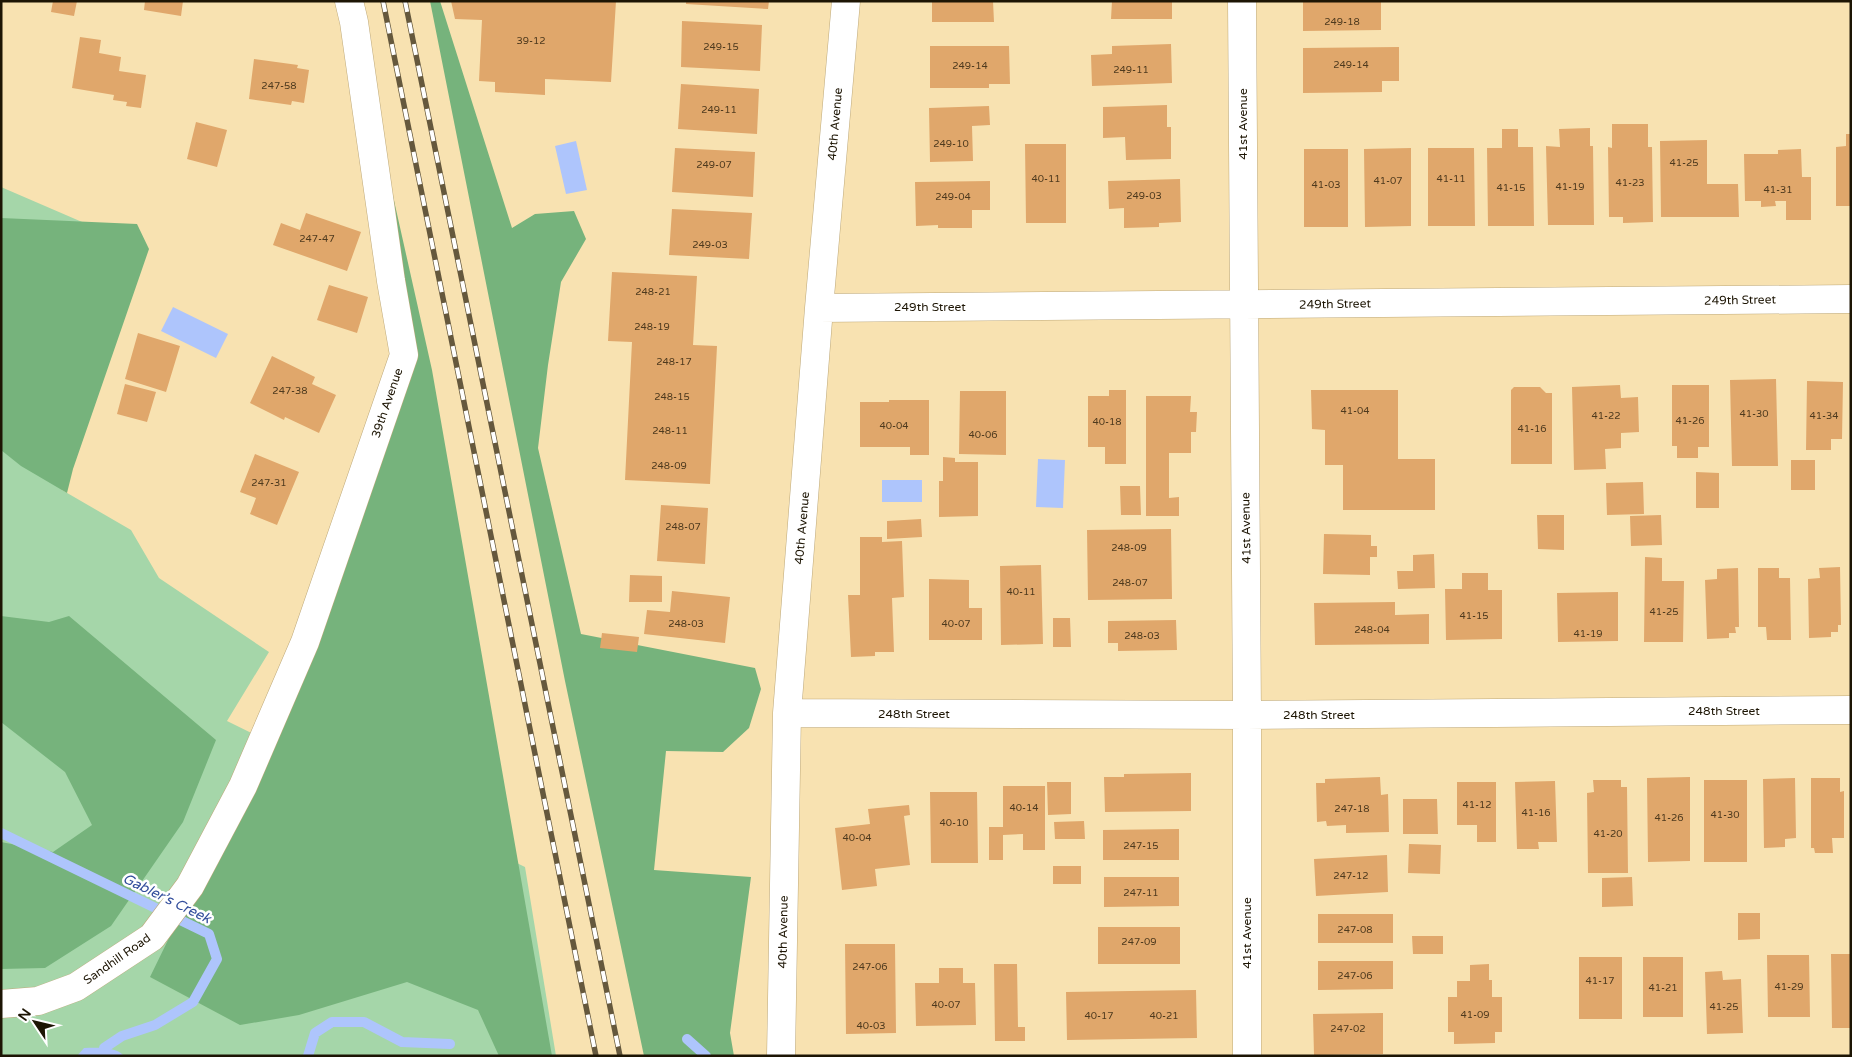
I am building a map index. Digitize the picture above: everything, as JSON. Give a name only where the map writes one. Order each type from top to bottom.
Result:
[{"type":"street","name":"39th Avenue","points":[[243,786],[305,642],[404,355],[391,280],[354,22],[349,1]]},
{"type":"street","name":"40th Avenue","points":[[781,1056],[787,714],[819,308],[846,1]]},
{"type":"street","name":"41st Avenue","points":[[1242,1],[1247,715],[1247,1056]]},
{"type":"street","name":"249th Street","points":[[819,308],[1851,299]]},
{"type":"street","name":"248th Street","points":[[787,714],[1247,715],[1851,710]]},
{"type":"street","name":"Sandhill Road","points":[[1,1004],[38,1002],[76,987],[152,937],[190,886],[243,786]]},
{"type":"green space","points":[[430,1],[440,1],[512,228],[535,214],[574,211],[586,239],[561,282],[538,448],[581,634],[755,668],[761,689],[749,728],[723,752],[666,751],[654,870],[751,877],[730,1033],[734,1056],[644,1056],[565,681]]},
{"type":"green space","points":[[354,22],[432,370],[552,1056],[499,1056],[478,1010],[407,982],[299,1015],[240,1025],[150,977],[243,786],[404,355]]},
{"type":"green space","points":[[1,187],[140,247],[62,490],[131,530],[159,578],[269,652],[227,721],[525,867],[556,1056],[1,1056]]},
{"type":"green space","points":[[1,218],[137,224],[149,249],[73,469],[67,493],[21,466],[1,450]]},
{"type":"green space","points":[[1,616],[49,622],[69,616],[216,740],[183,822],[111,926],[45,968],[1,969],[1,842],[53,852],[92,825],[65,772],[1,722]]},
{"type":"water","points":[[576,141],[587,190],[566,194],[555,146]]},
{"type":"water","points":[[173,307],[228,334],[216,358],[161,331]]},
{"type":"water","points":[[1038,459],[1065,460],[1063,508],[1036,507]]},
{"type":"water","points":[[882,480],[922,480],[922,502],[882,502]]},
{"type":"water","points":[[84,1048],[111,1049],[124,1056],[77,1056]]},
{"type":"building","points":[[53,1],[77,1],[74,16],[51,12]]},
{"type":"building","points":[[145,1],[183,1],[181,16],[144,10]]},
{"type":"building","points":[[451,1],[616,1],[611,82],[545,79],[545,95],[495,92],[495,82],[479,81],[482,20],[455,19]]},
{"type":"building","points":[[686,1],[769,1],[768,9],[686,4]]},
{"type":"building","points":[[932,1],[993,1],[994,22],[932,22]]},
{"type":"building","points":[[1112,1],[1172,1],[1172,19],[1111,19]]},
{"type":"building","points":[[1303,1],[1381,1],[1381,30],[1303,31]]},
{"type":"building","points":[[682,21],[762,25],[760,71],[681,67]]},
{"type":"building","points":[[80,37],[101,40],[99,53],[121,57],[119,71],[146,75],[141,108],[126,106],[127,102],[113,100],[114,95],[72,88]]},
{"type":"building","points":[[1171,44],[1172,83],[1092,86],[1091,55],[1112,54],[1112,46]]},
{"type":"building","points":[[930,46],[1009,46],[1010,84],[989,84],[989,88],[930,88]]},
{"type":"building","points":[[1399,47],[1399,81],[1382,81],[1382,92],[1303,93],[1303,48]]},
{"type":"building","points":[[254,59],[298,65],[297,68],[309,70],[304,103],[292,101],[291,105],[249,99]]},
{"type":"building","points":[[681,84],[759,89],[757,134],[678,129]]},
{"type":"building","points":[[1167,105],[1167,127],[1171,127],[1171,159],[1126,160],[1125,137],[1103,138],[1103,107]]},
{"type":"building","points":[[989,106],[990,125],[972,126],[973,161],[930,162],[929,108]]},
{"type":"building","points":[[196,122],[227,130],[217,167],[187,159]]},
{"type":"building","points":[[1612,124],[1648,124],[1648,147],[1652,147],[1653,222],[1623,223],[1623,217],[1609,217],[1608,147],[1612,148]]},
{"type":"building","points":[[1590,128],[1590,146],[1593,146],[1594,225],[1548,225],[1546,146],[1560,147],[1559,129]]},
{"type":"building","points":[[1502,129],[1518,129],[1518,147],[1533,147],[1534,226],[1488,226],[1487,148],[1502,148]]},
{"type":"building","points":[[1846,134],[1851,134],[1851,206],[1836,206],[1836,147],[1846,146]]},
{"type":"building","points":[[1707,140],[1707,184],[1738,184],[1739,217],[1661,217],[1660,141]]},
{"type":"building","points":[[1025,144],[1066,144],[1066,223],[1026,223]]},
{"type":"building","points":[[675,148],[755,152],[753,197],[672,192]]},
{"type":"building","points":[[1411,148],[1411,226],[1365,227],[1364,149]]},
{"type":"building","points":[[1428,148],[1474,148],[1475,226],[1428,226]]},
{"type":"building","points":[[1304,149],[1348,149],[1348,227],[1304,227]]},
{"type":"building","points":[[1801,149],[1802,177],[1811,177],[1811,220],[1786,220],[1786,201],[1775,201],[1776,206],[1761,207],[1761,201],[1745,201],[1744,154],[1778,154],[1778,150]]},
{"type":"building","points":[[1180,179],[1181,222],[1159,223],[1159,227],[1124,228],[1124,208],[1109,209],[1108,181]]},
{"type":"building","points":[[990,181],[990,210],[972,210],[972,228],[938,228],[938,225],[916,226],[915,182]]},
{"type":"building","points":[[672,209],[752,213],[749,259],[669,255]]},
{"type":"building","points":[[306,213],[361,232],[347,271],[273,245],[281,223],[300,230]]},
{"type":"building","points":[[612,272],[697,276],[693,345],[717,346],[710,484],[625,480],[632,342],[608,341]]},
{"type":"building","points":[[329,285],[368,297],[357,333],[317,320]]},
{"type":"building","points":[[138,333],[180,346],[166,392],[125,379]]},
{"type":"building","points":[[272,356],[315,377],[312,384],[336,395],[319,433],[285,417],[284,420],[250,403]]},
{"type":"building","points":[[1776,379],[1778,466],[1732,466],[1730,380]]},
{"type":"building","points":[[1807,381],[1843,382],[1842,439],[1831,439],[1831,450],[1806,450]]},
{"type":"building","points":[[125,384],[156,392],[147,422],[117,414]]},
{"type":"building","points":[[1620,385],[1621,398],[1638,397],[1639,432],[1621,433],[1621,448],[1605,449],[1606,469],[1574,470],[1572,387]]},
{"type":"building","points":[[1672,385],[1709,385],[1709,447],[1698,447],[1698,458],[1677,458],[1677,446],[1672,446]]},
{"type":"building","points":[[1514,387],[1540,387],[1546,393],[1552,393],[1552,464],[1511,464],[1511,390]]},
{"type":"building","points":[[1109,390],[1126,390],[1126,464],[1105,464],[1105,447],[1088,447],[1088,396],[1109,396]]},
{"type":"building","points":[[1311,390],[1398,390],[1398,459],[1435,459],[1435,510],[1343,510],[1343,465],[1325,465],[1325,430],[1312,429]]},
{"type":"building","points":[[960,391],[1006,391],[1006,455],[959,454]]},
{"type":"building","points":[[1146,396],[1191,396],[1190,412],[1197,412],[1196,432],[1191,432],[1191,453],[1169,453],[1169,498],[1179,497],[1179,516],[1146,516]]},
{"type":"building","points":[[889,400],[929,400],[929,455],[910,455],[910,447],[860,447],[860,402],[889,402]]},
{"type":"building","points":[[255,454],[299,472],[277,525],[250,514],[256,498],[240,492]]},
{"type":"building","points":[[943,457],[955,458],[955,462],[978,462],[978,516],[939,517],[939,481],[943,481]]},
{"type":"building","points":[[1791,460],[1815,460],[1815,490],[1791,490]]},
{"type":"building","points":[[1696,472],[1719,473],[1719,508],[1696,508]]},
{"type":"building","points":[[1643,482],[1644,514],[1607,515],[1606,483]]},
{"type":"building","points":[[1120,486],[1140,486],[1141,515],[1121,515]]},
{"type":"building","points":[[661,505],[708,508],[705,564],[657,561]]},
{"type":"building","points":[[1537,515],[1564,515],[1564,550],[1538,549]]},
{"type":"building","points":[[1661,515],[1662,545],[1631,546],[1630,516]]},
{"type":"building","points":[[921,519],[922,537],[887,539],[887,521]]},
{"type":"building","points":[[1171,529],[1172,599],[1088,600],[1087,530]]},
{"type":"building","points":[[1324,534],[1371,535],[1371,546],[1377,546],[1377,557],[1370,557],[1370,575],[1323,574]]},
{"type":"building","points":[[860,537],[882,537],[882,542],[902,541],[904,597],[892,598],[894,652],[875,652],[875,656],[851,657],[848,595],[860,595]]},
{"type":"building","points":[[1434,554],[1435,588],[1398,589],[1397,571],[1413,571],[1413,555]]},
{"type":"building","points":[[1645,557],[1662,558],[1662,581],[1684,581],[1683,642],[1644,642]]},
{"type":"building","points":[[1041,565],[1043,644],[1001,645],[1000,566]]},
{"type":"building","points":[[1840,567],[1841,625],[1838,625],[1838,632],[1831,632],[1831,637],[1809,638],[1808,579],[1820,578],[1819,568]]},
{"type":"building","points":[[1738,568],[1739,627],[1735,627],[1736,633],[1729,633],[1729,638],[1707,639],[1705,580],[1717,579],[1717,569]]},
{"type":"building","points":[[1758,568],[1779,568],[1779,578],[1790,578],[1791,640],[1767,640],[1766,627],[1758,627]]},
{"type":"building","points":[[1462,573],[1488,573],[1488,590],[1502,590],[1502,639],[1446,640],[1445,589],[1462,589]]},
{"type":"building","points":[[630,575],[662,576],[662,602],[629,602]]},
{"type":"building","points":[[929,579],[969,580],[969,608],[982,608],[982,640],[929,640]]},
{"type":"building","points":[[672,591],[730,597],[725,643],[644,634],[647,610],[670,612]]},
{"type":"building","points":[[1618,592],[1618,641],[1558,642],[1557,593]]},
{"type":"building","points":[[1395,602],[1395,615],[1429,614],[1429,644],[1315,645],[1314,603]]},
{"type":"building","points":[[1053,618],[1070,618],[1071,647],[1053,647]]},
{"type":"building","points":[[1176,620],[1177,650],[1118,651],[1118,643],[1108,643],[1108,621]]},
{"type":"building","points":[[602,633],[639,637],[637,652],[600,648]]},
{"type":"building","points":[[1191,773],[1191,811],[1105,812],[1104,777],[1124,777],[1124,774]]},
{"type":"building","points":[[1380,777],[1381,795],[1388,794],[1389,832],[1346,833],[1346,825],[1327,826],[1326,821],[1317,822],[1316,783],[1325,783],[1325,779]]},
{"type":"building","points":[[1690,777],[1690,861],[1648,862],[1647,778]]},
{"type":"building","points":[[1795,778],[1796,838],[1785,839],[1785,847],[1764,848],[1763,779]]},
{"type":"building","points":[[1811,778],[1840,778],[1840,792],[1844,791],[1844,838],[1832,838],[1833,853],[1815,853],[1814,848],[1811,848]]},
{"type":"building","points":[[1593,780],[1621,780],[1621,787],[1627,787],[1628,873],[1588,873],[1587,793],[1594,792]]},
{"type":"building","points":[[1704,780],[1747,780],[1747,862],[1704,862]]},
{"type":"building","points":[[1555,781],[1557,842],[1538,842],[1539,849],[1517,849],[1515,782]]},
{"type":"building","points":[[1047,782],[1071,782],[1071,814],[1048,815]]},
{"type":"building","points":[[1457,782],[1496,782],[1496,842],[1477,842],[1477,825],[1457,825]]},
{"type":"building","points":[[1003,786],[1045,786],[1045,850],[1023,850],[1023,834],[1003,835],[1003,860],[989,860],[989,827],[1003,827]]},
{"type":"building","points":[[930,792],[977,792],[978,863],[931,863]]},
{"type":"building","points":[[1403,799],[1437,799],[1438,834],[1403,834]]},
{"type":"building","points":[[909,805],[910,815],[904,816],[910,865],[875,869],[877,886],[842,890],[835,828],[870,824],[868,809]]},
{"type":"building","points":[[1084,821],[1085,839],[1055,839],[1054,822]]},
{"type":"building","points":[[1179,829],[1179,860],[1103,860],[1103,830]]},
{"type":"building","points":[[1409,844],[1441,845],[1440,874],[1408,873]]},
{"type":"building","points":[[1387,855],[1388,892],[1316,896],[1314,859]]},
{"type":"building","points":[[1053,866],[1081,866],[1081,884],[1053,884]]},
{"type":"building","points":[[1104,877],[1179,877],[1179,906],[1104,907]]},
{"type":"building","points":[[1632,877],[1633,906],[1602,907],[1602,878]]},
{"type":"building","points":[[1738,913],[1760,913],[1760,939],[1738,940]]},
{"type":"building","points":[[1318,914],[1393,914],[1393,943],[1318,943]]},
{"type":"building","points":[[1098,927],[1180,927],[1180,964],[1098,964]]},
{"type":"building","points":[[1412,936],[1443,936],[1443,954],[1413,954]]},
{"type":"building","points":[[845,944],[895,944],[896,1033],[846,1034]]},
{"type":"building","points":[[1831,954],[1851,954],[1851,1028],[1832,1028]]},
{"type":"building","points":[[1767,955],[1809,955],[1810,1017],[1768,1017]]},
{"type":"building","points":[[1579,957],[1622,957],[1622,1019],[1579,1019]]},
{"type":"building","points":[[1643,957],[1683,957],[1683,1017],[1643,1017]]},
{"type":"building","points":[[1318,961],[1393,961],[1393,989],[1318,990]]},
{"type":"building","points":[[994,964],[1017,964],[1018,1027],[1025,1027],[1025,1041],[995,1041]]},
{"type":"building","points":[[1489,964],[1489,980],[1492,980],[1492,997],[1502,997],[1502,1032],[1495,1032],[1495,1043],[1454,1044],[1454,1032],[1448,1032],[1448,997],[1457,997],[1457,981],[1470,981],[1470,965]]},
{"type":"building","points":[[939,968],[963,968],[963,983],[975,983],[976,1025],[916,1026],[915,983],[939,983]]},
{"type":"building","points":[[1722,971],[1723,980],[1741,979],[1743,1033],[1707,1034],[1705,972]]},
{"type":"building","points":[[1196,990],[1197,1038],[1067,1040],[1066,992]]},
{"type":"building","points":[[1383,1013],[1383,1054],[1314,1055],[1313,1014]]},
{"type":"waterway","name":"Gabler’s Creek","points":[[1,833],[209,934],[217,959],[193,1002],[155,1025],[122,1036],[104,1048],[104,1056]]},
{"type":"waterway","name":"Gabler’s Creek","points":[[308,1056],[315,1033],[332,1022],[364,1022],[402,1042],[450,1044]]},
{"type":"waterway","name":"Gabler’s Creek","points":[[687,1039],[706,1056]]},
{"type":"railway","points":[[383,1],[596,1056]]},
{"type":"railway","points":[[405,1],[620,1056]]}]
